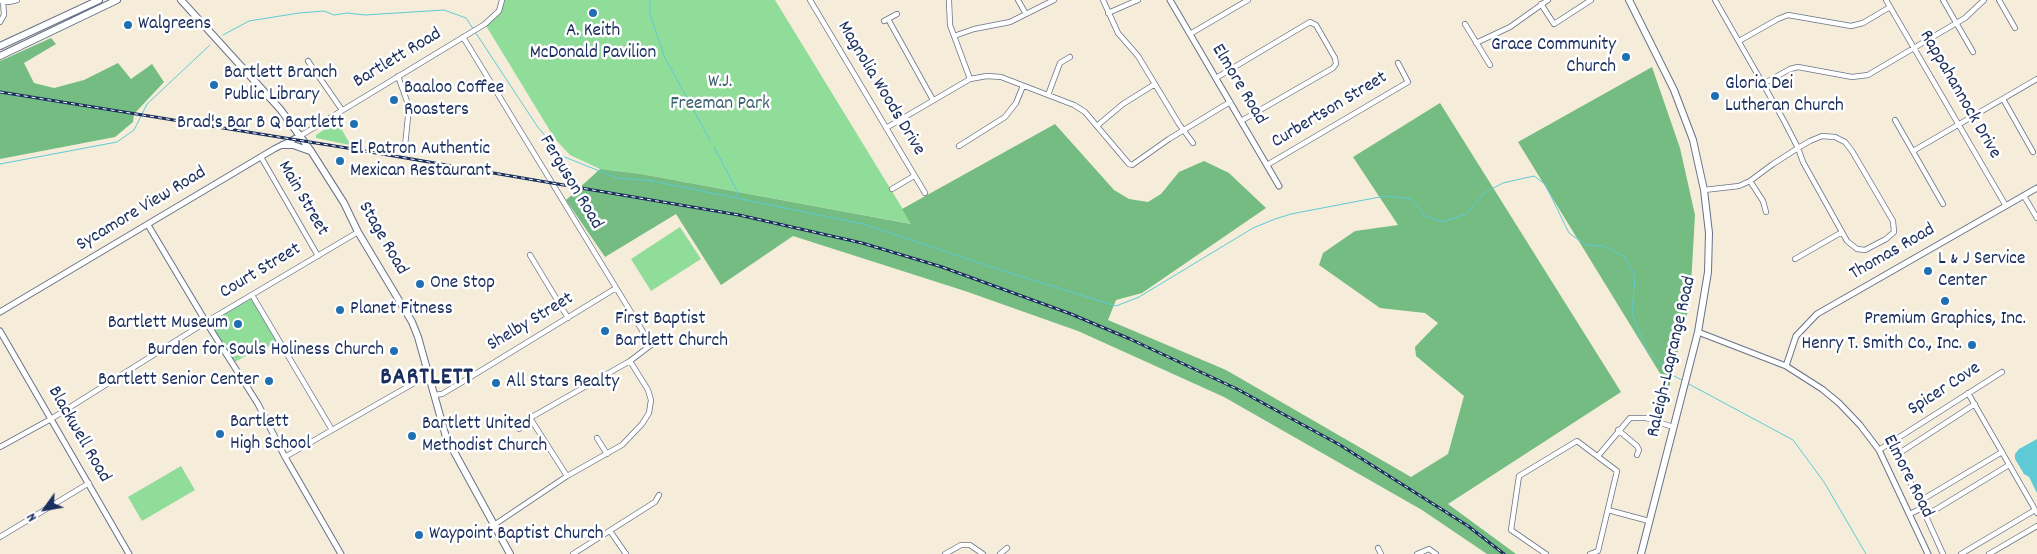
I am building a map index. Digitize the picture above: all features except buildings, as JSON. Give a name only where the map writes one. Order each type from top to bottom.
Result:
[{"type":"main road","points":[[0,46],[97,0]]},
{"type":"main road","points":[[0,56],[117,0]]},
{"type":"main road","name":"Stage Road","points":[[181,0],[280,109],[311,151],[343,202],[358,232],[412,322],[418,337],[446,437],[510,554]]},
{"type":"main road","name":"Raleigh-Lagrange Road","points":[[1629,0],[1674,90],[1693,140],[1704,190],[1709,233],[1708,272],[1698,332],[1642,554]]},
{"type":"main road","points":[[283,144],[311,151]]},
{"type":"street","points":[[0,22],[4,17],[3,0],[10,2],[17,0]]},
{"type":"street","points":[[97,0],[101,9]]},
{"type":"street","name":"Bartlett Road","points":[[300,136],[485,24],[498,11],[502,0]]},
{"type":"street","name":"Magnolia Woods Drive","points":[[810,0],[925,193]]},
{"type":"street","points":[[949,0],[949,15],[954,36],[970,79]]},
{"type":"street","points":[[1018,0],[1026,14]]},
{"type":"street","points":[[954,36],[974,29],[1004,24],[1054,0]]},
{"type":"street","points":[[1102,0],[1118,33],[1138,56],[1194,143]]},
{"type":"street","points":[[1108,13],[1138,0]]},
{"type":"street","name":"Elmore Road","points":[[1170,0],[1279,186]]},
{"type":"street","points":[[1190,34],[1248,0]]},
{"type":"street","points":[[1476,43],[1514,25],[1548,0]]},
{"type":"street","points":[[1541,4],[1554,24],[1591,0]]},
{"type":"street","points":[[1704,190],[1726,188],[1750,181],[1798,148],[1822,136],[1835,137],[1845,142],[1852,151],[1893,221],[1895,226],[1894,232],[1869,249],[1862,250],[1852,246],[1842,232],[1803,162],[1798,148],[1715,0]]},
{"type":"street","name":"Rappahannock Drive","points":[[1886,0],[2006,206]]},
{"type":"street","points":[[1943,0],[1973,52]]},
{"type":"street","points":[[1763,84],[1790,69],[1800,67],[1852,77],[1864,76],[1972,13],[1984,0]]},
{"type":"street","points":[[1999,0],[2015,28]]},
{"type":"street","points":[[1739,41],[1788,15],[1851,26],[1863,23],[1890,7]]},
{"type":"street","points":[[897,14],[886,20],[932,100]]},
{"type":"street","points":[[1216,78],[1313,22],[1335,58],[1336,65],[1241,121]]},
{"type":"street","points":[[1465,24],[1490,65]]},
{"type":"street","name":"Ferguson Road","points":[[463,37],[651,345],[630,361]]},
{"type":"street","points":[[1048,95],[1060,63],[1070,57]]},
{"type":"street","points":[[308,61],[342,110]]},
{"type":"street","name":"Curbertson Street","points":[[1267,165],[1408,82],[1398,63]]},
{"type":"street","points":[[398,76],[409,107],[405,146]]},
{"type":"street","points":[[886,128],[970,79],[990,76],[1005,78],[1078,107],[1098,125],[1129,164],[1132,165],[1230,102]]},
{"type":"street","points":[[1913,151],[2037,79]]},
{"type":"street","points":[[1098,125],[1123,104],[1155,84]]},
{"type":"street","points":[[959,146],[1005,117],[1016,103],[1023,86]]},
{"type":"street","points":[[2003,99],[2033,152]]},
{"type":"street","points":[[1895,120],[1943,204]]},
{"type":"street","name":"Sycamore View Road","points":[[0,312],[283,144],[300,136]]},
{"type":"street","name":"Main Street","points":[[261,157],[318,256]]},
{"type":"street","points":[[892,189],[914,176]]},
{"type":"street","points":[[1750,181],[1763,202],[1766,212]]},
{"type":"street","name":"Thomas Road","points":[[1786,366],[1796,336],[1816,314],[2037,188]]},
{"type":"street","points":[[2024,196],[2037,218]]},
{"type":"street","points":[[148,225],[258,404],[285,457],[341,554]]},
{"type":"street","name":"Court Street","points":[[0,448],[51,419],[206,322],[358,232]]},
{"type":"street","points":[[1795,259],[1842,232]]},
{"type":"street","points":[[530,255],[568,318]]},
{"type":"street","name":"Shelby Street","points":[[434,395],[442,394],[616,288]]},
{"type":"street","points":[[252,295],[332,430]]},
{"type":"street","name":"Blackwell Road","points":[[0,331],[89,483],[127,553]]},
{"type":"street","name":"Elmore Road","points":[[1698,332],[1786,366],[1822,389],[1839,403],[1860,425],[1879,450],[1928,554]]},
{"type":"street","points":[[494,525],[567,476],[622,445],[649,413],[651,400],[648,390],[630,361],[530,418],[518,429]]},
{"type":"street","name":"Spicer Cove","points":[[1879,450],[2002,372]]},
{"type":"street","points":[[285,457],[428,376]]},
{"type":"street","points":[[1961,554],[2036,512],[1968,393]]},
{"type":"street","points":[[1942,554],[1899,457],[1901,452],[1975,404]]},
{"type":"street","points":[[1598,456],[1630,418],[1635,417],[1658,421],[1673,427]]},
{"type":"street","points":[[530,418],[567,476]]},
{"type":"street","points":[[1618,430],[1637,446],[1639,450],[1637,455]]},
{"type":"street","points":[[597,438],[607,454]]},
{"type":"street","points":[[1546,554],[1511,530],[1519,476],[1577,441],[1617,471],[1598,551],[1590,554]]},
{"type":"street","points":[[1910,514],[1922,508],[1925,498],[2002,452]]},
{"type":"street","points":[[1922,508],[1930,513],[2009,465]]},
{"type":"street","points":[[0,537],[89,483]]},
{"type":"street","points":[[573,554],[655,502],[659,495]]},
{"type":"street","points":[[1608,510],[1649,521]]},
{"type":"street","points":[[1989,554],[2037,526]]},
{"type":"street","points":[[610,531],[626,554]]},
{"type":"street","points":[[945,554],[961,545],[970,545],[983,554]]},
{"type":"street","points":[[1000,554],[1007,548]]},
{"type":"street","points":[[1378,548],[1382,554]]},
{"type":"street","points":[[1416,554],[1429,549],[1436,554]]},
{"type":"green space","name":"W.J. Freeman Park","points":[[502,0],[775,0],[912,224],[641,174],[600,169],[570,155],[555,139],[485,24],[499,11]]},
{"type":"green space","points":[[51,38],[56,44],[24,63],[34,83],[54,88],[84,80],[118,63],[131,79],[152,64],[164,82],[134,114],[133,122],[115,137],[0,159],[0,61]]},
{"type":"green space","points":[[1652,67],[1680,148],[1695,215],[1690,302],[1669,388],[1518,142]]},
{"type":"green space","points":[[1440,103],[1621,392],[1448,504],[1516,554],[1487,554],[1422,510],[1224,397],[1078,331],[965,291],[793,236],[721,285],[676,214],[605,257],[566,200],[600,169],[641,174],[911,224],[902,209],[1055,124],[1114,190],[1129,199],[1148,202],[1161,194],[1179,172],[1204,161],[1229,173],[1266,208],[1142,293],[1116,300],[1108,320],[1226,370],[1411,477],[1448,454],[1464,396],[1416,356],[1415,347],[1438,323],[1425,313],[1380,308],[1319,265],[1323,253],[1355,231],[1398,225],[1353,157]]},
{"type":"green space","points":[[337,121],[350,145],[316,138],[316,135]]},
{"type":"green space","points":[[680,227],[701,259],[651,291],[631,259]]},
{"type":"green space","points":[[252,295],[279,340],[261,351],[258,349],[233,363],[206,322]]},
{"type":"green space","points":[[181,466],[195,490],[142,521],[128,497]]},
{"type":"water","points":[[2037,439],[2037,493],[2029,477],[2024,474],[2015,459],[2015,454],[2019,449]]},
{"type":"waterway","points":[[650,0],[650,15],[665,58],[710,140]]},
{"type":"waterway","points":[[223,35],[249,21],[299,13],[324,11],[334,15],[347,13],[365,15],[444,10],[466,18],[537,126],[562,156],[617,178],[653,181],[863,224],[1116,306],[1139,297],[1253,228],[1291,214],[1385,196],[1411,199],[1425,216],[1443,222],[1466,214],[1484,193],[1503,183],[1534,176],[1545,184],[1569,233],[1586,245],[1604,246],[1625,257],[1635,276],[1632,313],[1646,349],[1670,374],[1684,381]]},
{"type":"waterway","points":[[0,164],[117,142],[134,130],[147,104],[210,45]]},
{"type":"waterway","points":[[714,147],[737,191],[737,197]]},
{"type":"waterway","points":[[1687,383],[1793,440],[1824,482],[1866,554]]},
{"type":"railway","points":[[0,92],[347,148],[739,215],[862,243],[942,267],[1071,314],[1130,339],[1237,389],[1340,445],[1468,526],[1504,554]]},
{"type":"place","name":"A. Keith McDonald Pavilion","points":[[593,13]]},
{"type":"place","name":"Walgreens","points":[[128,25]]},
{"type":"place","name":"Grace Community Church","points":[[1626,57]]},
{"type":"place","name":"Bartlett Branch Public Library","points":[[214,85]]},
{"type":"place","name":"Gloria Dei Lutheran Church","points":[[1715,96]]},
{"type":"place","name":"Baaloo Coffee Roasters","points":[[394,100]]},
{"type":"place","name":"Brad's Bar B Q Bartlett","points":[[354,124]]},
{"type":"place","name":"El Patron Authentic Mexican Restaurant","points":[[340,161]]},
{"type":"place","name":"L & J Service Center","points":[[1928,271]]},
{"type":"place","name":"One Stop","points":[[420,284]]},
{"type":"place","name":"Premium Graphics, Inc.","points":[[1945,301]]},
{"type":"place","name":"Planet Fitness","points":[[340,310]]},
{"type":"place","name":"Bartlett Museum","points":[[238,324]]},
{"type":"place","name":"First Baptist Bartlett Church","points":[[605,331]]},
{"type":"place","name":"Henry T. Smith Co., Inc.","points":[[1972,345]]},
{"type":"place","name":"Burden for Souls Holiness Church","points":[[394,351]]},
{"type":"place","name":"Bartlett Senior Center","points":[[269,381]]},
{"type":"place","name":"All Stars Realty","points":[[496,383]]},
{"type":"place","name":"Bartlett High School","points":[[220,434]]},
{"type":"place","name":"Bartlett United Methodist Church","points":[[412,436]]},
{"type":"place","name":"Waypoint Baptist Church","points":[[419,535]]},
{"type":"district","name":"BARTLETT","points":[[427,380]]}]
